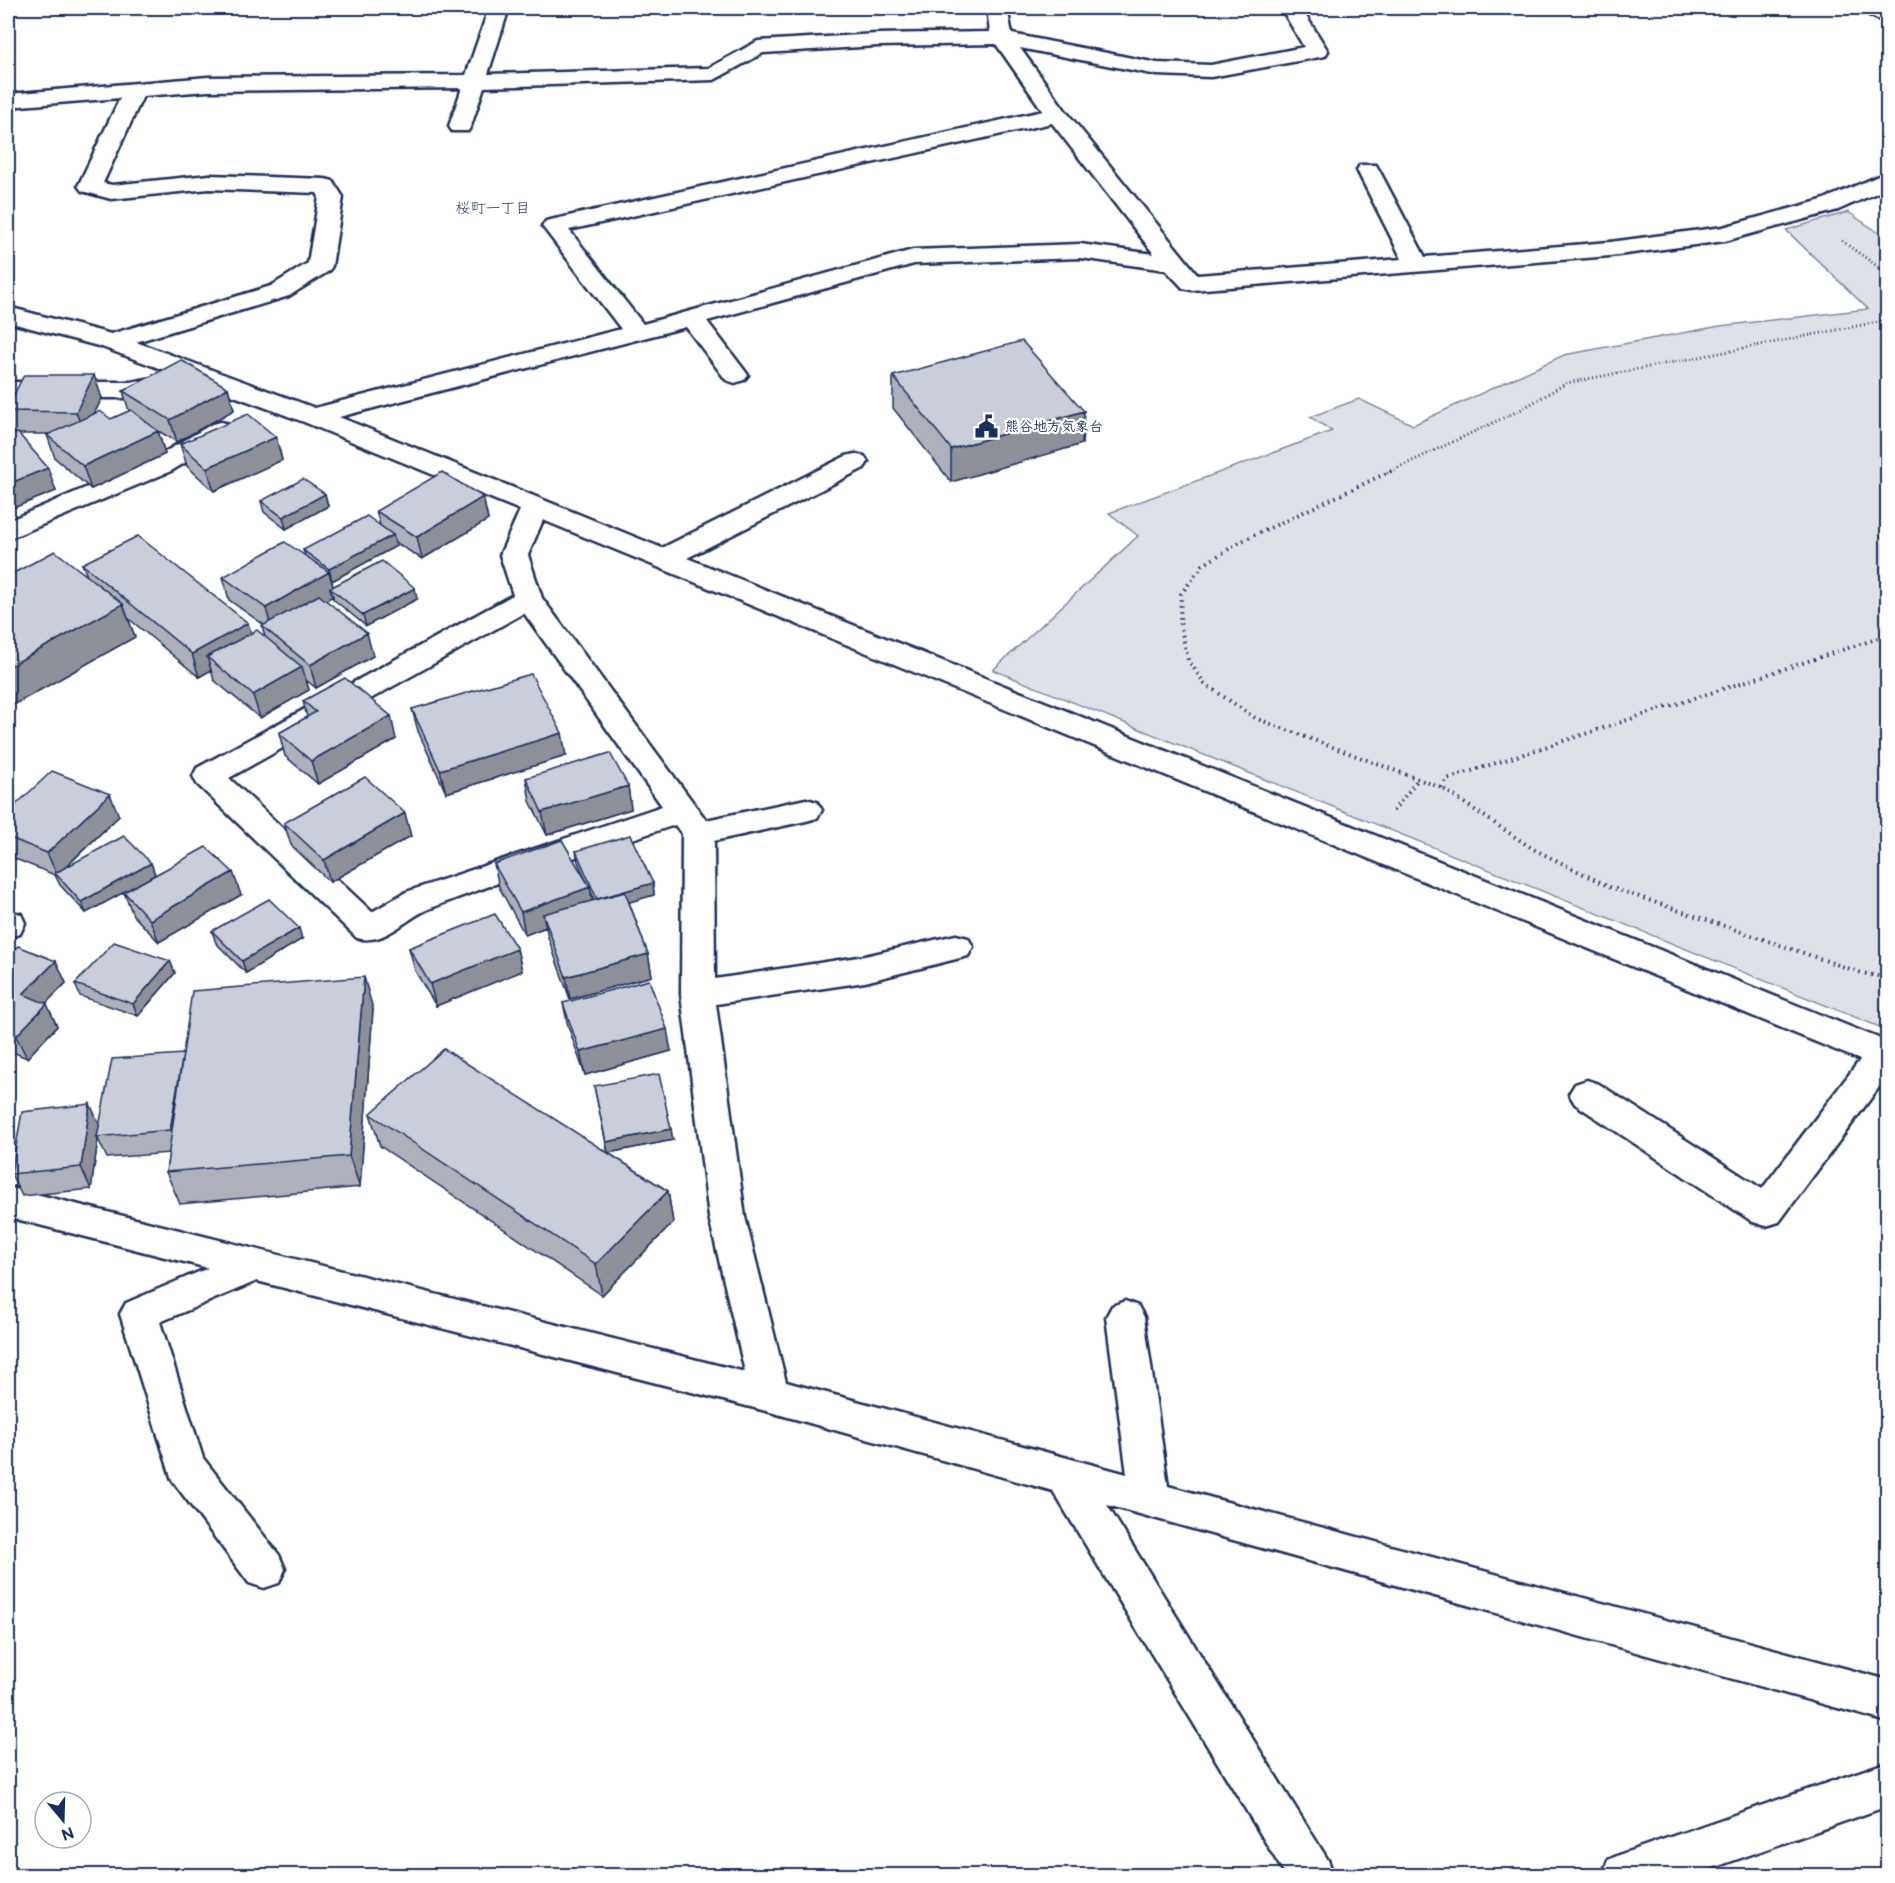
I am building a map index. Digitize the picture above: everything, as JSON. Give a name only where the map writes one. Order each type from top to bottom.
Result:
[{"type":"street","points":[[460,126],[477,81],[499,8]]},
{"type":"street","points":[[997,8],[1002,38],[1057,115],[1174,264],[1192,283],[1610,249],[1725,234],[1830,205],[1887,179]]},
{"type":"street","points":[[8,100],[134,92],[207,84],[477,81],[714,74],[758,47],[877,40],[1002,38],[1156,69],[1211,71],[1317,51],[1291,8]]},
{"type":"street","points":[[1870,8],[1887,18]]},
{"type":"street","points":[[111,342],[280,291],[320,266],[331,196],[325,186],[209,182],[111,192],[90,186],[134,92]]},
{"type":"street","points":[[637,333],[554,226],[1057,115]]},
{"type":"street","points":[[1368,170],[1417,265]]},
{"type":"street","points":[[313,416],[637,333],[913,257],[1080,251],[1174,264]]},
{"type":"street","points":[[8,314],[111,342],[313,416],[535,508],[666,557],[1885,1056],[1766,1211],[1587,1094]]},
{"type":"street","points":[[692,318],[735,375]]},
{"type":"street","points":[[8,390],[131,390],[205,376]]},
{"type":"street","points":[[8,531],[162,465],[272,401]]},
{"type":"street","points":[[666,557],[855,462]]},
{"type":"street","points":[[535,508],[514,555],[528,599],[691,822],[698,994],[727,1217],[770,1395]]},
{"type":"street","points":[[528,599],[208,776],[369,929],[417,900],[691,822],[806,810]]},
{"type":"street","points":[[698,994],[865,969],[956,947]]},
{"type":"street","points":[[8,1202],[770,1395],[1067,1477],[1150,1497],[1887,1701]]},
{"type":"street","points":[[255,1265],[139,1314],[186,1467],[264,1569]]},
{"type":"street","points":[[1125,1317],[1150,1497]]},
{"type":"street","points":[[1067,1477],[1312,1875]]},
{"type":"street","points":[[1624,1875],[1887,1784]]},
{"type":"path","points":[[1802,213],[1887,274]]},
{"type":"path","points":[[1887,320],[1567,383],[1520,410],[1242,541],[1203,565],[1181,594],[1180,623],[1188,660],[1205,684],[1256,718],[1442,788],[1533,849],[1610,887],[1850,970],[1887,978]]},
{"type":"path","points":[[1442,788],[1447,779],[1887,635]]},
{"type":"shaded area","points":[[1848,212],[1888,239],[1887,1030],[993,670],[1138,536],[1109,513],[1332,431],[1310,417],[1359,399],[1413,425],[1564,355],[1720,326],[1868,309],[1786,230]]},
{"type":"building","points":[[1022,341],[1084,411],[951,449],[893,376]]},
{"type":"building","points":[[181,360],[228,388],[170,420],[123,391]]},
{"type":"building","points":[[24,375],[94,375],[76,412],[8,411],[8,406]]},
{"type":"building","points":[[131,410],[158,431],[83,466],[47,435],[100,411],[111,419]]},
{"type":"building","points":[[248,414],[276,437],[207,468],[180,444]]},
{"type":"building","points":[[18,433],[48,468],[8,484],[8,436]]},
{"type":"building","points":[[442,472],[483,497],[417,537],[376,511]]},
{"type":"building","points":[[303,479],[325,494],[283,517],[261,501]]},
{"type":"building","points":[[367,516],[393,535],[329,569],[303,550]]},
{"type":"building","points":[[138,536],[248,623],[192,654],[82,564]]},
{"type":"building","points":[[285,542],[329,572],[266,608],[223,577]]},
{"type":"building","points":[[55,551],[123,604],[8,667],[8,576]]},
{"type":"building","points":[[382,561],[415,588],[363,615],[330,588]]},
{"type":"building","points":[[319,595],[367,633],[310,665],[262,626]]},
{"type":"building","points":[[257,630],[302,667],[253,695],[207,657]]},
{"type":"building","points":[[531,674],[562,733],[440,770],[412,709]]},
{"type":"building","points":[[345,678],[391,716],[311,761],[279,733],[316,712],[303,701]]},
{"type":"building","points":[[610,753],[628,786],[542,812],[526,778]]},
{"type":"building","points":[[52,771],[110,794],[47,853],[8,837],[8,812]]},
{"type":"building","points":[[365,777],[405,813],[324,860],[284,823]]},
{"type":"building","points":[[630,835],[653,883],[597,899],[576,851]]},
{"type":"building","points":[[124,836],[151,863],[81,902],[55,873]]},
{"type":"building","points":[[562,840],[590,887],[521,912],[494,864]]},
{"type":"building","points":[[206,847],[233,872],[150,920],[124,892]]},
{"type":"building","points":[[625,892],[648,954],[566,977],[543,914]]},
{"type":"building","points":[[269,899],[299,928],[242,961],[212,931]]},
{"type":"building","points":[[495,914],[517,949],[430,984],[409,948]]},
{"type":"building","points":[[114,942],[170,961],[133,1004],[75,984]]},
{"type":"building","points":[[18,946],[56,961],[23,994],[47,1004],[16,1036],[8,1032],[8,956]]},
{"type":"building","points":[[364,977],[349,1156],[166,1172],[192,991]]},
{"type":"building","points":[[649,980],[667,1029],[580,1052],[563,1003]]},
{"type":"building","points":[[444,1049],[668,1191],[596,1264],[370,1114]]},
{"type":"building","points":[[183,1054],[170,1130],[97,1137],[112,1059]]},
{"type":"building","points":[[659,1074],[671,1129],[606,1142],[594,1086]]},
{"type":"building","points":[[90,1104],[81,1167],[11,1174],[22,1112]]},
{"type":"place","name":"熊谷地方気象台","points":[[987,426]]},
{"type":"district","name":"桜町一丁目","points":[[493,208]]}]
